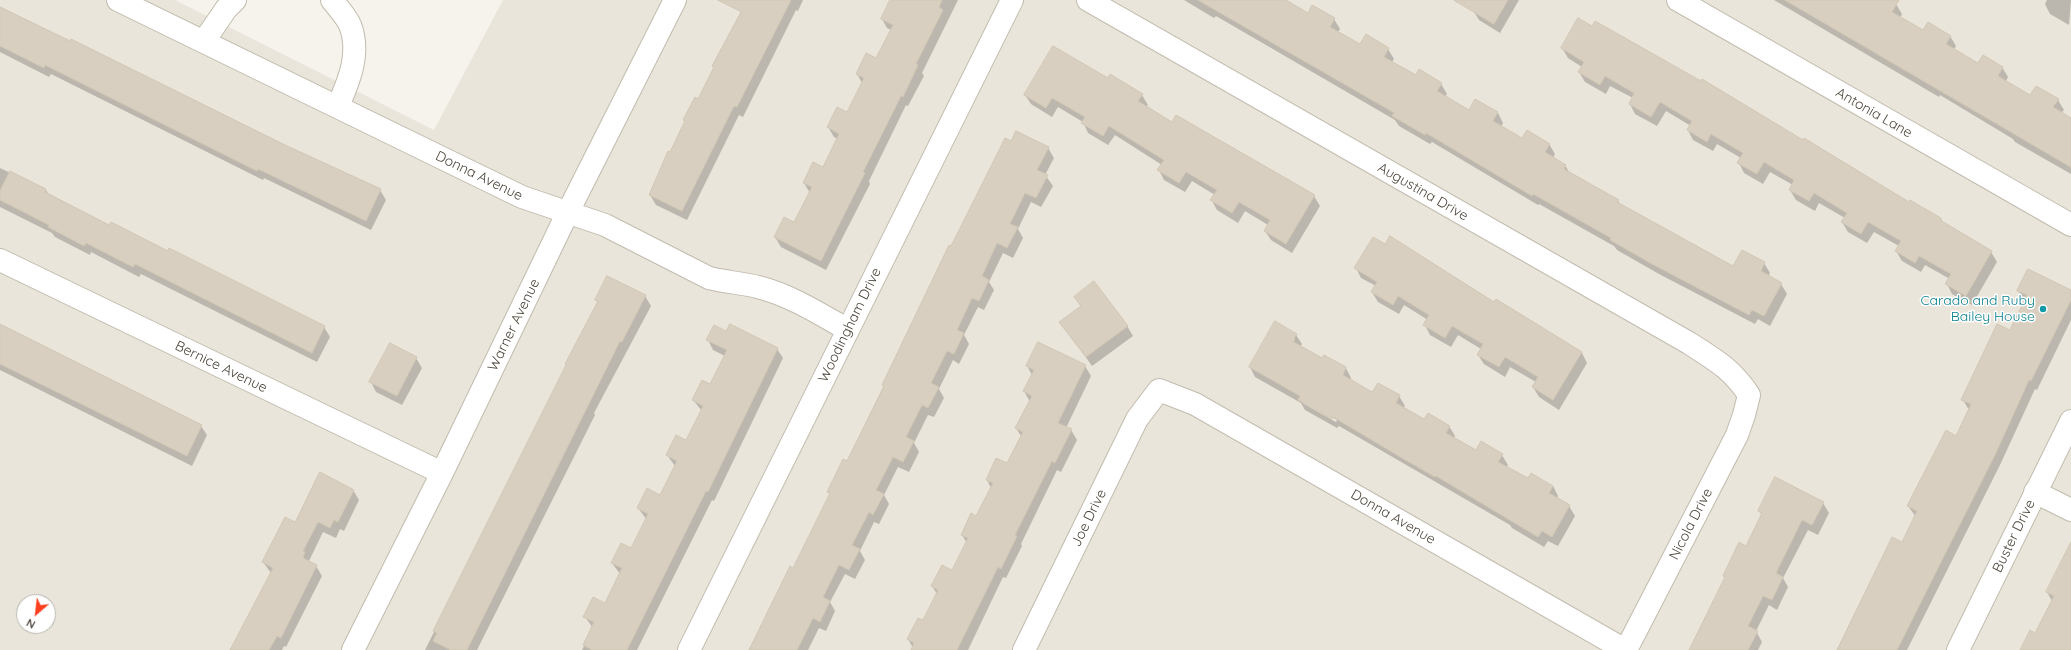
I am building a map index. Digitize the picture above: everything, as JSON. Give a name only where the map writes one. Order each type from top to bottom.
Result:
[{"type":"street","points":[[204,41],[226,9],[235,0]]},
{"type":"street","points":[[332,0],[350,24],[354,42],[353,62],[348,83],[338,106]]},
{"type":"street","name":"Warner Avenue","points":[[353,650],[442,473],[567,214],[675,0]]},
{"type":"street","name":"Woodingham Drive","points":[[689,650],[1012,0]]},
{"type":"street","name":"Augustina Drive","points":[[1088,0],[1689,343],[1725,365],[1738,379],[1749,395]]},
{"type":"street","name":"Antonia Lane","points":[[1678,0],[2071,225]]},
{"type":"street","name":"Donna Avenue","points":[[132,3],[204,41],[522,197],[567,214],[605,225],[709,278],[727,283],[758,287],[780,294],[848,330]]},
{"type":"street","name":"Bernice Avenue","points":[[0,260],[442,473]]},
{"type":"street","name":"Donna Avenue","points":[[1159,390],[1195,404],[1626,650]]},
{"type":"street","name":"Joe Drive","points":[[1024,650],[1137,419],[1159,390]]},
{"type":"street","name":"Nicola Drive","points":[[1626,650],[1736,435],[1744,415],[1749,395]]},
{"type":"street","name":"Buster Drive","points":[[1958,650],[2071,421]]},
{"type":"street","points":[[2035,492],[2071,510]]},
{"type":"shaded area","points":[[0,0],[175,0],[434,130],[503,0],[2071,0],[2071,650],[0,650]]},
{"type":"building","points":[[718,0],[791,0],[737,107],[734,106],[682,211],[649,195],[668,151],[670,152],[685,121],[683,120],[695,97],[698,99],[714,67],[712,66],[741,12]]},
{"type":"building","points":[[890,0],[942,0],[939,7],[943,10],[916,64],[918,65],[903,97],[901,96],[863,172],[865,173],[821,261],[774,237],[784,217],[794,222],[812,187],[803,183],[813,162],[823,167],[839,134],[827,127],[837,107],[847,112],[864,78],[856,74],[866,53],[876,58],[893,25],[881,19]]},
{"type":"building","points":[[1198,0],[1286,0],[1308,13],[1312,5],[1335,18],[1330,27],[1360,44],[1366,34],[1389,48],[1384,57],[1416,75],[1419,69],[1442,83],[1437,91],[1469,110],[1475,99],[1498,112],[1493,121],[1522,138],[1527,130],[1550,144],[1545,152],[1566,165],[1564,169],[1619,200],[1617,202],[1733,266],[1742,250],[1765,262],[1761,271],[1782,283],[1764,316],[1752,310],[1749,315],[1652,264],[1610,240],[1611,238],[1533,194],[1532,196],[1426,133],[1425,135],[1392,116],[1394,113]]},
{"type":"building","points":[[1454,0],[1508,0],[1494,24]]},
{"type":"building","points":[[1785,0],[1899,0],[1892,12],[1923,30],[1928,22],[1951,36],[1946,44],[1978,63],[1983,55],[2003,67],[1998,76],[2030,95],[2036,86],[2059,99],[2053,107],[2071,118],[2071,167]]},
{"type":"building","points":[[0,7],[70,41],[71,39],[285,145],[381,189],[366,221],[258,169],[257,171],[45,65],[44,68],[0,46]]},
{"type":"building","points":[[1578,18],[1592,26],[1595,21],[1701,81],[1702,79],[1803,140],[1804,138],[1909,202],[1910,200],[1941,218],[1940,220],[1992,251],[1966,296],[1945,284],[1951,274],[1919,256],[1915,263],[1895,251],[1901,241],[1868,222],[1861,234],[1841,222],[1847,213],[1814,193],[1809,201],[1789,190],[1794,180],[1764,162],[1757,174],[1737,163],[1743,153],[1711,134],[1707,142],[1687,130],[1692,121],[1660,102],[1651,117],[1629,104],[1634,93],[1605,76],[1600,85],[1578,72],[1584,62],[1561,48]]},
{"type":"building","points":[[1053,46],[1108,78],[1110,74],[1143,94],[1138,101],[1172,122],[1176,115],[1315,195],[1286,244],[1264,231],[1270,220],[1239,202],[1232,213],[1210,200],[1217,190],[1186,172],[1179,183],[1157,170],[1164,160],[1109,126],[1103,136],[1081,123],[1085,117],[1052,98],[1046,108],[1024,95]]},
{"type":"building","points":[[1016,131],[1049,147],[1037,170],[1048,175],[1036,198],[1025,193],[1010,224],[1018,227],[1007,248],[997,243],[982,276],[989,280],[979,301],[972,298],[957,330],[964,333],[954,354],[947,351],[931,383],[939,387],[928,408],[922,405],[906,437],[914,441],[903,462],[893,457],[876,490],[884,494],[873,515],[869,512],[852,545],[860,549],[849,570],[839,565],[823,597],[830,601],[820,622],[813,618],[797,650],[749,650],[790,566],[793,568],[830,493],[827,492],[843,459],[847,461],[884,386],[882,385],[949,245],[951,246],[1005,138],[1011,141]]},
{"type":"building","points":[[10,171],[46,189],[45,192],[109,225],[111,222],[168,251],[169,248],[325,326],[312,353],[135,264],[133,267],[86,243],[84,246],[48,227],[49,225],[0,200],[0,191]]},
{"type":"building","points":[[1390,236],[1494,302],[1496,299],[1582,352],[1553,400],[1532,387],[1538,377],[1505,357],[1499,367],[1477,355],[1483,344],[1452,326],[1445,338],[1423,325],[1429,315],[1398,296],[1393,305],[1371,292],[1377,282],[1354,268],[1373,237],[1385,244]]},
{"type":"building","points":[[2028,269],[2071,290],[2071,300],[2031,381],[2029,380],[1995,455],[1897,650],[1837,650],[1892,537],[1902,542],[1917,511],[1907,506],[1946,430],[1956,436],[1971,404],[1961,400],[1997,324],[2010,330],[2027,295],[2017,291]]},
{"type":"building","points":[[607,276],[646,295],[622,342],[620,341],[467,650],[451,650],[433,641],[437,633],[433,631],[566,365],[565,364],[598,301],[595,300]]},
{"type":"building","points":[[1094,281],[1128,326],[1086,357],[1059,322],[1081,306],[1074,297]]},
{"type":"building","points":[[1275,321],[1297,334],[1292,341],[1322,358],[1324,355],[1346,367],[1343,375],[1372,392],[1378,383],[1400,395],[1396,403],[1424,419],[1428,413],[1450,426],[1446,433],[1476,450],[1481,441],[1503,454],[1498,462],[1528,478],[1531,473],[1553,486],[1549,493],[1570,505],[1552,537],[1542,531],[1538,537],[1333,417],[1332,419],[1298,400],[1300,396],[1249,367]]},
{"type":"building","points":[[0,324],[202,425],[187,456],[0,364]]},
{"type":"building","points":[[730,324],[778,348],[708,492],[706,491],[627,650],[592,650],[583,645],[594,622],[583,617],[593,597],[605,603],[622,568],[611,563],[621,543],[631,548],[648,514],[637,508],[647,488],[660,495],[677,461],[666,455],[676,435],[686,440],[703,406],[692,400],[702,380],[710,384],[727,350],[706,340],[714,325],[726,331]]},
{"type":"building","points":[[1038,342],[1086,365],[1058,423],[1072,429],[1055,463],[1052,461],[1015,535],[1017,536],[1001,569],[998,567],[957,650],[911,650],[914,643],[907,639],[918,618],[923,620],[938,590],[931,586],[942,565],[952,570],[968,538],[961,535],[971,513],[976,516],[993,483],[986,480],[996,458],[1007,463],[1023,432],[1015,428],[1032,396],[1023,391],[1034,370],[1026,366]]},
{"type":"building","points":[[390,343],[417,357],[397,396],[369,382]]},
{"type":"building","points":[[320,472],[354,490],[338,522],[334,520],[330,528],[318,522],[303,551],[305,552],[303,558],[317,565],[281,638],[277,636],[269,650],[230,650],[273,568],[262,562],[285,517],[295,522]]},
{"type":"building","points":[[1775,477],[1824,502],[1812,525],[1802,520],[1776,573],[1783,577],[1772,600],[1763,596],[1748,626],[1758,631],[1748,650],[1689,650],[1725,577],[1723,576],[1739,542],[1746,546],[1762,513],[1758,511]]},
{"type":"building","points":[[2071,542],[2071,650],[2020,650],[2030,630],[2035,633],[2054,596],[2046,592]]},
{"type":"place","name":"Carado and Ruby Bailey House","points":[[2043,309]]}]
